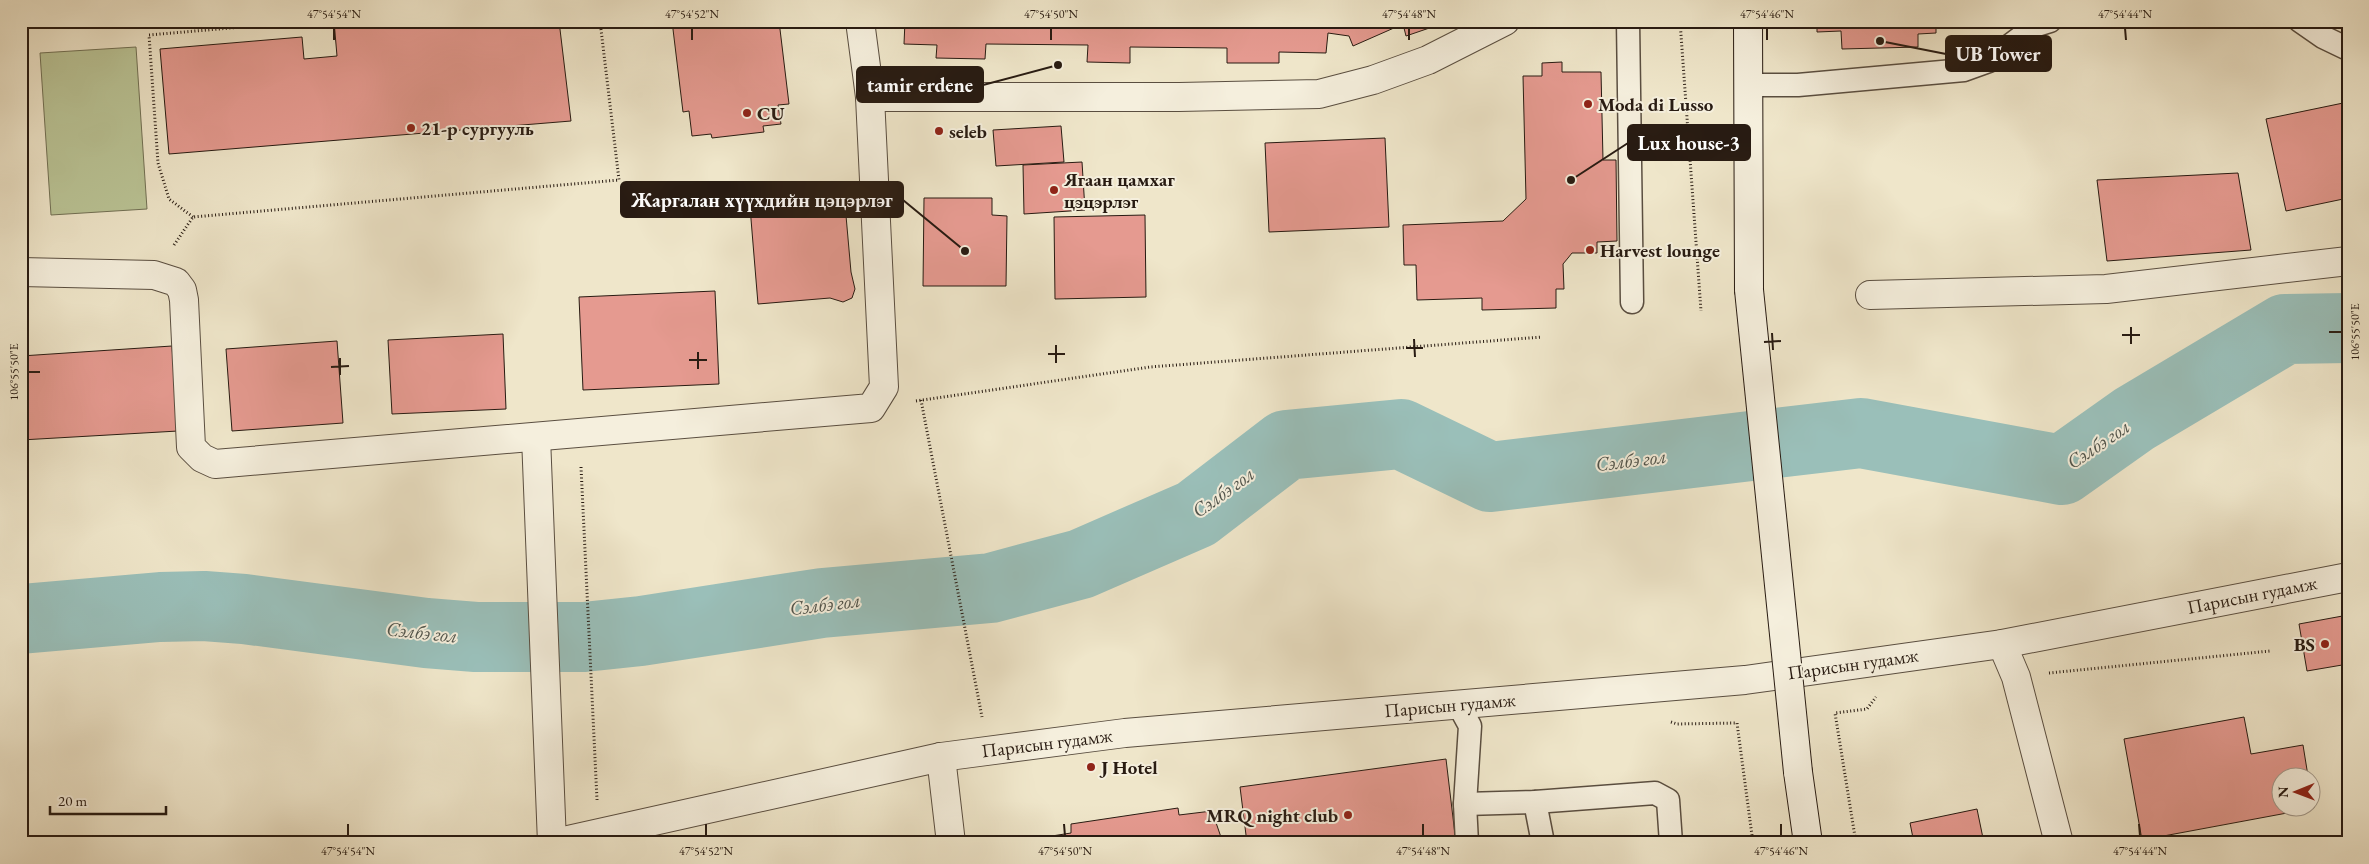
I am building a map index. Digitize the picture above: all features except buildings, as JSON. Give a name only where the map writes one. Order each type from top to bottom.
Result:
[{"type":"street","points":[[21,272],[154,275],[176,282],[182,290],[191,447],[202,458],[214,464],[871,408],[884,387],[870,97],[860,21]]},
{"type":"street","points":[[870,97],[1179,97],[1319,94],[1373,80],[1428,60],[1506,21]]},
{"type":"street","points":[[1748,21],[1749,290],[1798,772],[1808,843]]},
{"type":"street","points":[[1870,295],[2106,289],[2348,261]]},
{"type":"street","points":[[536,437],[554,843]]},
{"type":"street","name":"Парисын гудамж","points":[[554,843],[941,756],[1125,733],[1745,680],[2002,644],[2348,577]]},
{"type":"street","points":[[2002,644],[2016,677],[2059,843]]},
{"type":"street","points":[[941,756],[951,843]]},
{"type":"lane","points":[[1628,21],[1632,302]]},
{"type":"lane","points":[[1748,85],[1798,85],[1964,70],[1990,60],[2036,25],[2050,21]]},
{"type":"lane","points":[[2300,21],[2323,37],[2348,49]]},
{"type":"lane","points":[[1458,704],[1470,726],[1464,804],[1467,843]]},
{"type":"lane","points":[[1464,804],[1536,802],[1655,793],[1668,800],[1671,843]]},
{"type":"lane","points":[[1536,802],[1543,843]]},
{"type":"path","points":[[312,21],[149,35],[158,163],[169,198],[193,217],[619,180],[600,21]]},
{"type":"path","points":[[1680,21],[1701,310]]},
{"type":"path","points":[[154,275],[193,217]]},
{"type":"path","points":[[871,408],[1150,366],[1542,337]]},
{"type":"path","points":[[921,400],[982,718]]},
{"type":"path","points":[[1856,843],[1835,713],[1867,709],[1876,697]]},
{"type":"path","points":[[1677,724],[1737,723],[1753,843]]},
{"type":"green space","points":[[136,47],[147,209],[51,215],[40,53]]},
{"type":"waterway","name":"Сэлбэ гол","points":[[21,619],[160,607],[204,606],[244,609],[426,633],[476,637],[584,637],[641,631],[822,603],[991,588],[1081,564],[1196,514],[1286,445],[1401,434],[1490,477],[1861,433],[2062,470],[2134,419],[2285,329],[2348,328]]},
{"type":"place","name":"UB Tower","points":[[1880,41]]},
{"type":"place","name":"tamir erdene","points":[[1058,65]]},
{"type":"place","name":"Moda di Lusso","points":[[1588,104]]},
{"type":"place","name":"CU","points":[[747,113]]},
{"type":"place","name":"21-р сургууль","points":[[411,128]]},
{"type":"place","name":"seleb","points":[[939,131]]},
{"type":"place","name":"Lux house-3","points":[[1571,180]]},
{"type":"place","name":"Ягаан цамхаг цэцэрлэг","points":[[1054,190]]},
{"type":"place","name":"Harvest lounge","points":[[1590,250]]},
{"type":"place","name":"Жаргалан хүүхдийн цэцэрлэг","points":[[965,251]]},
{"type":"place","name":"BS","points":[[2325,644]]},
{"type":"place","name":"J Hotel","points":[[1091,767]]},
{"type":"place","name":"MRQ night club","points":[[1348,815]]}]
